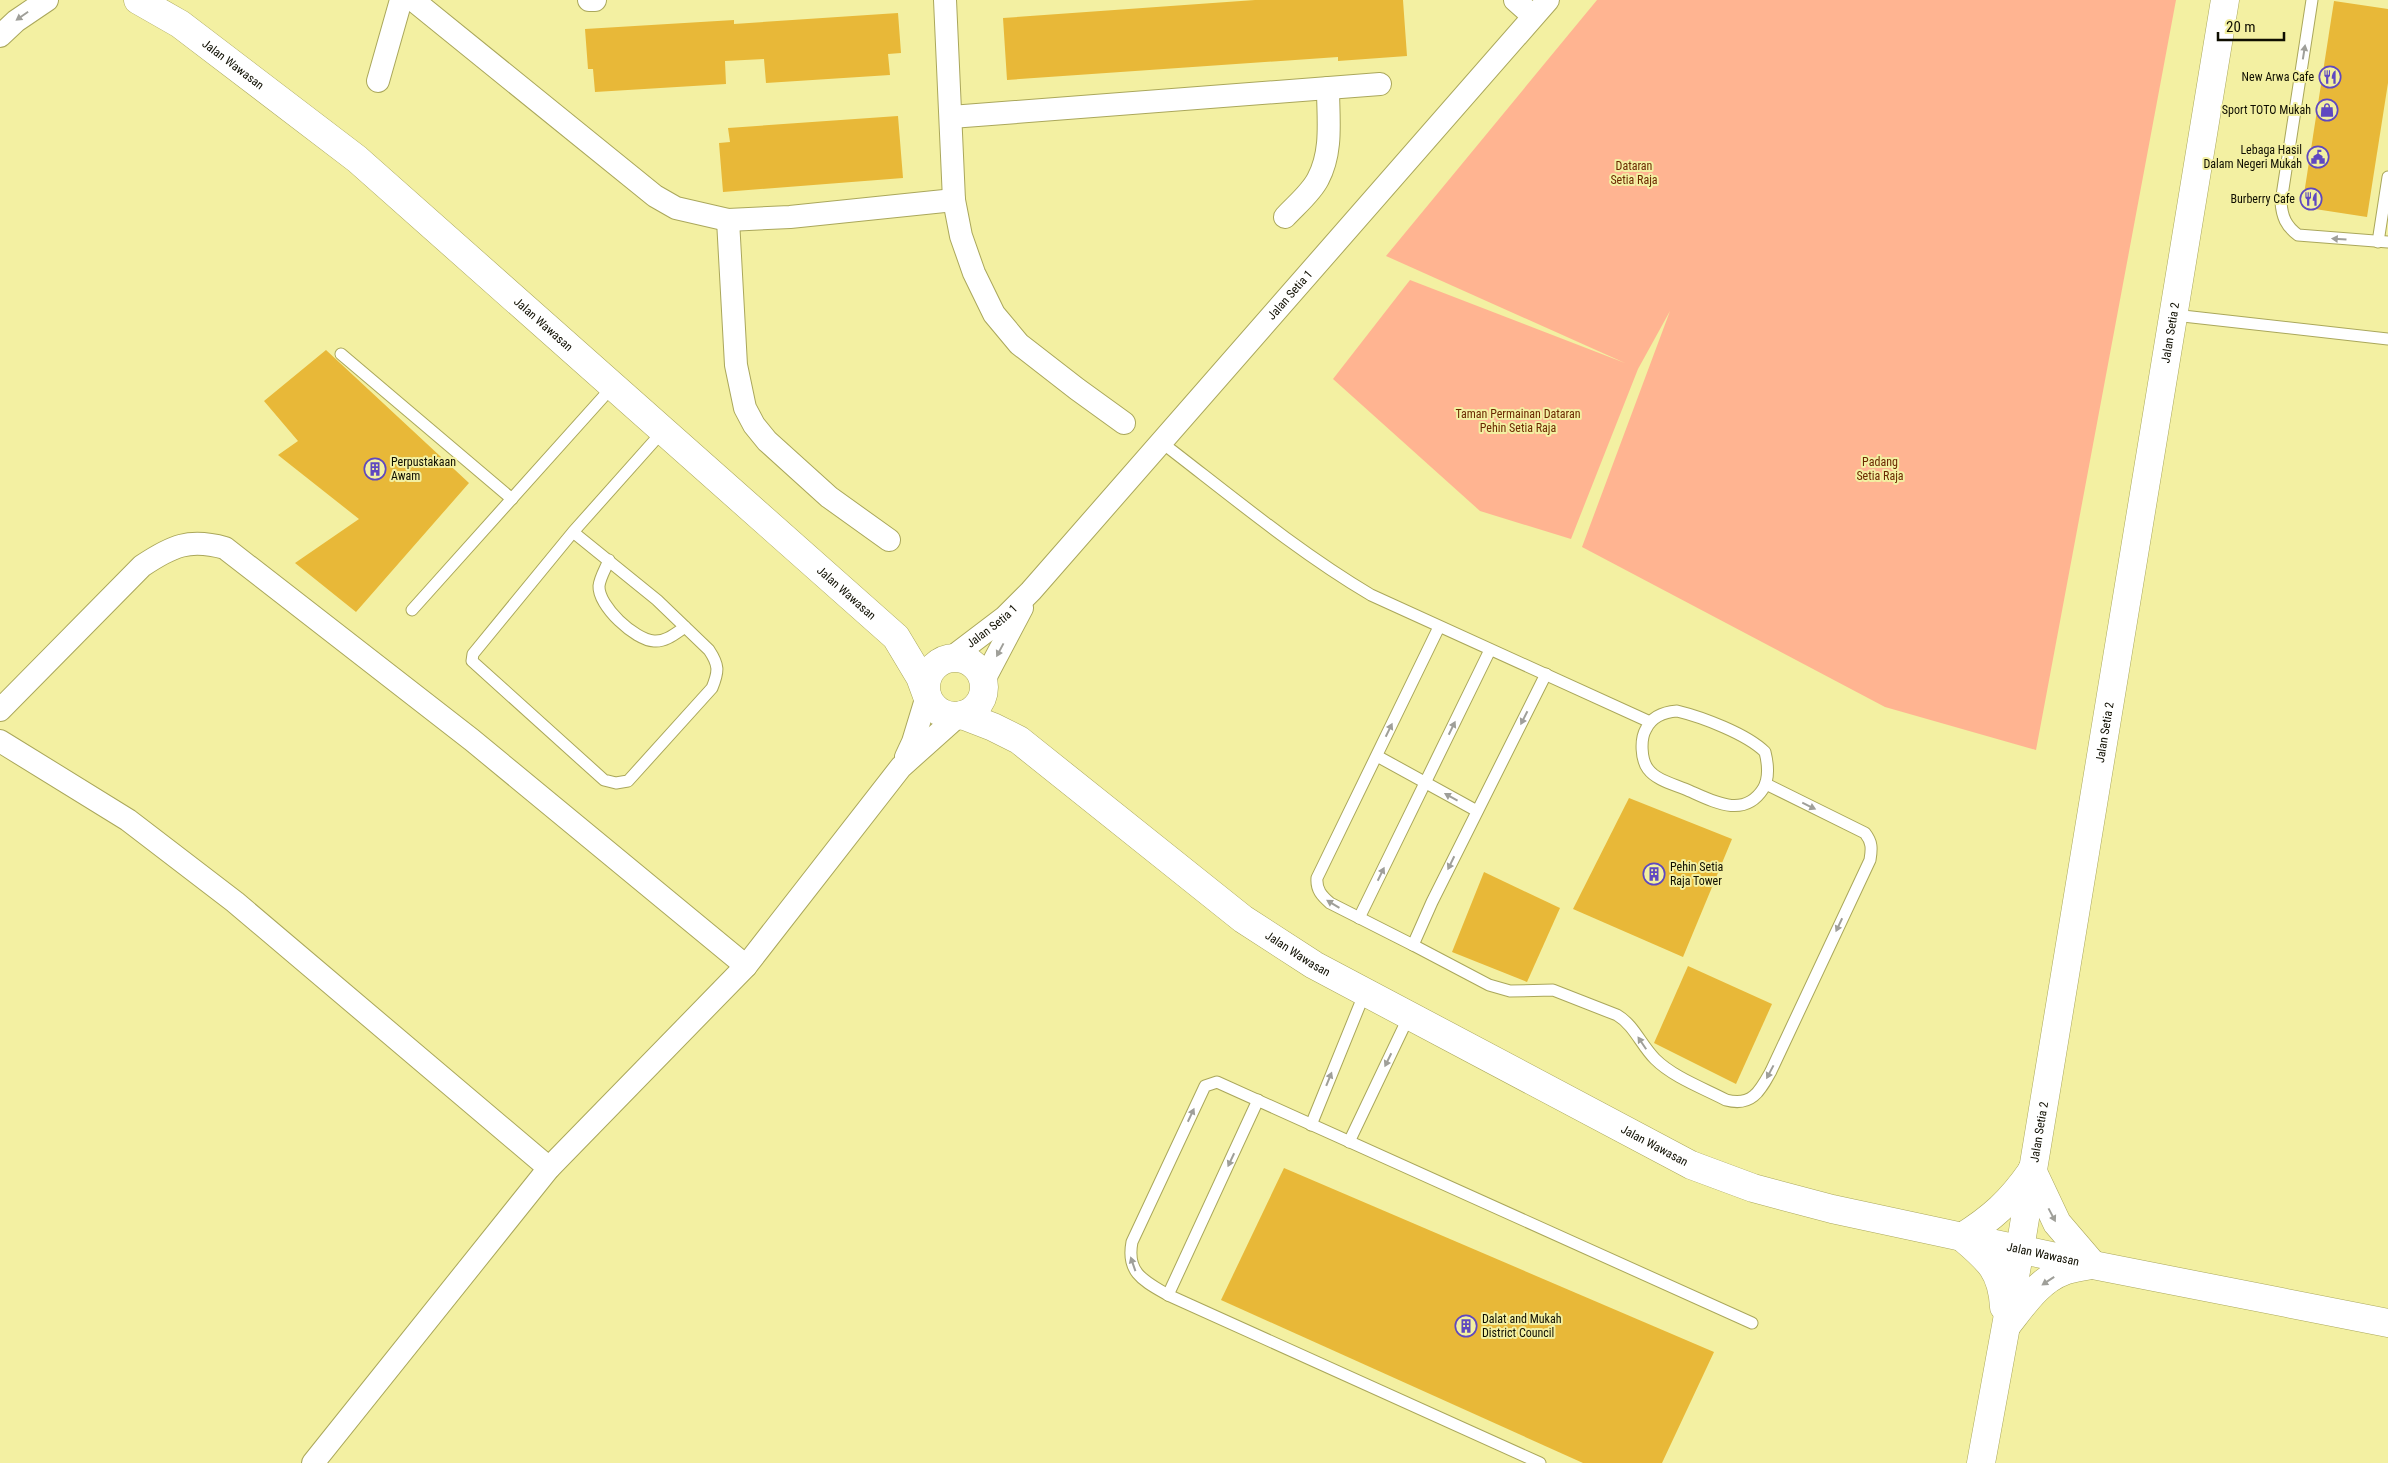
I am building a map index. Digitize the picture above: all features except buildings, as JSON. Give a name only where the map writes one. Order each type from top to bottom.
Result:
[{"type":"street","points":[[0,36],[16,21],[47,0]]},
{"type":"street","name":"Jalan Wawasan","points":[[138,0],[174,12],[357,158],[896,637],[918,648],[951,658]]},
{"type":"street","points":[[378,81],[401,0]]},
{"type":"street","points":[[413,0],[655,196],[676,208],[728,220],[790,217],[954,200]]},
{"type":"street","points":[[589,0],[595,0]]},
{"type":"street","points":[[945,0],[954,200],[961,236],[974,273],[986,300],[1004,328],[1019,344],[1076,389],[1124,423]]},
{"type":"street","points":[[1515,0],[1541,8]]},
{"type":"street","name":"Jalan Setia 2","points":[[1981,1463],[2020,1249],[2225,0]]},
{"type":"street","name":"Jalan Setia 1","points":[[951,658],[999,622],[1031,591],[1541,8]]},
{"type":"street","points":[[951,117],[1380,84]]},
{"type":"street","points":[[1285,217],[1318,181],[1325,163],[1329,143],[1328,88]]},
{"type":"street","points":[[728,220],[736,365],[745,408],[754,425],[766,441],[829,497],[889,540]]},
{"type":"street","points":[[0,710],[142,566],[164,551],[185,543],[206,543],[225,548],[472,740],[746,966]]},
{"type":"street","name":"Jalan Setia 1","points":[[984,680],[1031,591]]},
{"type":"street","name":"Jalan Wawasan","points":[[896,637],[920,677],[927,696]]},
{"type":"street","points":[[312,1463],[549,1168],[746,966],[901,767],[960,716],[978,706],[985,689],[984,680],[978,668],[972,663],[958,658],[951,658],[942,661],[928,676],[927,696],[913,742],[901,767]]},
{"type":"street","name":"Jalan Wawasan","points":[[984,680],[1019,740]]},
{"type":"street","points":[[927,696],[936,709],[942,713],[960,716]]},
{"type":"street","name":"Jalan Wawasan","points":[[960,716],[993,727],[1019,740],[1243,919],[1314,965],[1691,1165],[1753,1188],[1788,1198],[2094,1265],[2388,1322]]},
{"type":"street","points":[[0,741],[128,820],[185,863],[235,902],[549,1168]]},
{"type":"street","points":[[2005,1329],[2003,1294],[1998,1275],[1986,1258],[1962,1237],[2000,1211],[2013,1197],[2032,1170]]},
{"type":"street","points":[[2032,1170],[2057,1224],[2094,1265]]},
{"type":"street","points":[[2005,1329],[2027,1299],[2043,1284],[2063,1271],[2094,1265]]},
{"type":"lane","points":[[2312,0],[2281,202],[2282,215],[2290,229],[2298,235],[2383,242],[2388,177]]},
{"type":"lane","points":[[2173,315],[2388,339]]},
{"type":"lane","points":[[341,354],[512,499]]},
{"type":"lane","points":[[412,610],[613,386]]},
{"type":"lane","points":[[573,532],[657,600],[709,650],[715,660],[718,673],[712,688],[628,781],[616,783],[604,780],[472,661],[473,654],[573,532],[663,431]]},
{"type":"lane","points":[[1162,442],[1279,533],[1339,576],[1371,595],[1650,722]]},
{"type":"lane","points":[[609,560],[599,585],[600,594],[606,607],[630,630],[643,639],[653,642],[670,637],[685,627]]},
{"type":"lane","points":[[1440,627],[1317,878],[1317,885],[1321,895],[1330,903],[1489,985],[1510,991],[1553,990],[1617,1015],[1626,1020],[1647,1049],[1663,1066],[1726,1100],[1737,1103],[1748,1101],[1760,1090],[1771,1071],[1870,860],[1872,849],[1870,840],[1864,833],[1766,784]]},
{"type":"lane","points":[[1359,918],[1490,650]]},
{"type":"lane","points":[[1413,945],[1477,811],[1546,674]]},
{"type":"lane","points":[[1677,711],[1693,715],[1746,739],[1765,752],[1766,784],[1755,800],[1749,804],[1739,806],[1713,801],[1658,778],[1648,769],[1644,756],[1642,740],[1650,722],[1661,714],[1677,711]]},
{"type":"lane","points":[[1377,756],[1477,811]]},
{"type":"lane","points":[[1311,1124],[1365,992]]},
{"type":"lane","points":[[1349,1142],[1410,1016]]},
{"type":"lane","points":[[1540,1463],[1168,1295],[1145,1281],[1134,1270],[1130,1255],[1132,1242],[1205,1086],[1217,1082],[1752,1323]]},
{"type":"lane","points":[[1168,1295],[1258,1100]]},
{"type":"green space","name":"Padang Setia Raja","points":[[1597,0],[2176,0],[2036,750],[1885,707],[1582,547],[1670,311],[1638,369],[1571,539],[1480,511],[1333,379],[1410,280],[1625,363],[1386,256]]},
{"type":"place","name":"New Arwa Cafe","points":[[2330,77]]},
{"type":"place","name":"Sport TOTO Mukah","points":[[2327,110]]},
{"type":"place","name":"Lebaga Hasil Dalam Negeri Mukah","points":[[2318,157]]},
{"type":"place","name":"Burberry Cafe","points":[[2311,199]]},
{"type":"place","name":"Perpustakaan Awam","points":[[375,469]]},
{"type":"place","name":"Pehin Setia Raja Tower","points":[[1654,874]]},
{"type":"place","name":"Dalat and Mukah District Council","points":[[1466,1326]]},
{"type":"park label","name":"Dataran Setia Raja","points":[[1634,173]]},
{"type":"park label","name":"Taman Permainan Dataran Pehin Setia Raja","points":[[1518,421]]}]
